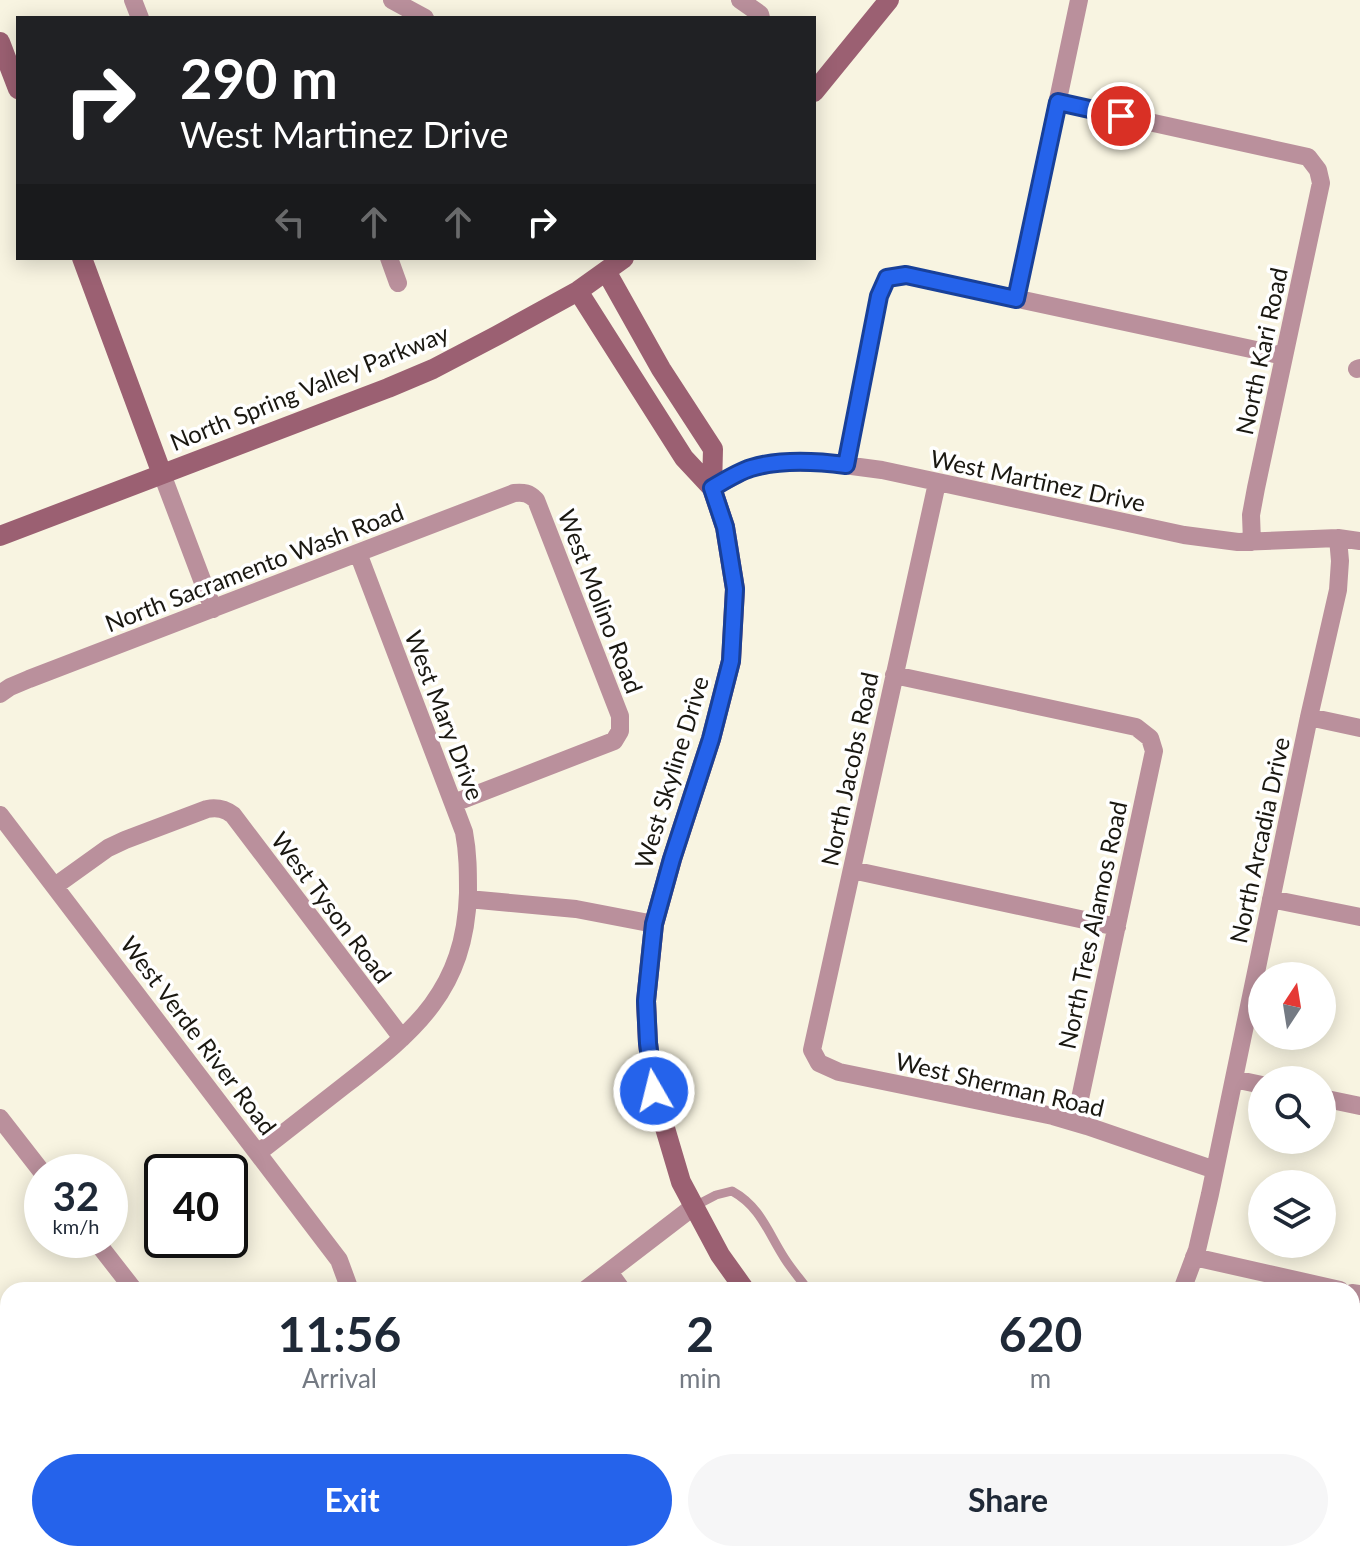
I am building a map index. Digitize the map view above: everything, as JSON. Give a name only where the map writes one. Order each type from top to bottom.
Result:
[{"type":"street","points":[[740,0],[760,16]]},
{"type":"street","points":[[816,90],[889,0]]},
{"type":"street","points":[[1016,299],[1079,0]]},
{"type":"street","points":[[395,7],[420,16]]},
{"type":"street","points":[[0,42],[16,84]]},
{"type":"street","name":"North Kari Road","points":[[1058,102],[1308,157],[1318,170],[1321,183],[1251,515],[1252,542]]},
{"type":"street","points":[[83,260],[213,609]]},
{"type":"street","points":[[390,260],[398,283]]},
{"type":"street","name":"North Spring Valley Parkway","points":[[0,536],[399,383],[471,349],[578,291],[621,260]]},
{"type":"street","name":"West Skyline Drive","points":[[606,271],[661,369],[713,449],[712,488],[725,527],[735,589],[731,661],[711,739],[654,924],[646,1001],[654,1091],[681,1182],[720,1255],[739,1282]]},
{"type":"street","points":[[846,465],[879,296],[887,278],[906,275],[1284,356]]},
{"type":"street","name":"West Skyline Drive","points":[[578,291],[684,458],[712,488]]},
{"type":"street","name":"West Martinez Drive","points":[[712,488],[750,468],[785,462],[829,463],[882,470],[1184,535],[1238,542],[1338,538],[1360,541]]},
{"type":"street","name":"North Jacobs Road","points":[[819,1063],[812,1050],[937,483]]},
{"type":"street","name":"North Sacramento Wash Road","points":[[0,694],[29,679],[514,493],[528,494]]},
{"type":"street","name":"West Molino Road","points":[[454,803],[614,741],[620,731],[620,716],[536,500],[528,494]]},
{"type":"street","name":"North Arcadia Drive","points":[[1185,1282],[1215,1170],[1338,590],[1338,538]]},
{"type":"street","name":"West Mary Drive","points":[[258,1153],[376,1061],[421,1020],[449,977],[467,919],[468,851],[464,832],[358,553]]},
{"type":"street","name":"North Tres Alamos Road","points":[[894,675],[1136,727],[1150,738],[1154,751],[1075,1122]]},
{"type":"street","points":[[1309,717],[1360,728]]},
{"type":"street","name":"West Tyson Road","points":[[55,886],[108,848],[125,840],[207,809],[227,810],[402,1038]]},
{"type":"street","name":"West Verde River Road","points":[[0,815],[339,1260],[347,1282]]},
{"type":"street","points":[[852,870],[1117,927]]},
{"type":"street","points":[[468,899],[576,909],[654,924]]},
{"type":"street","points":[[1271,899],[1360,917]]},
{"type":"street","name":"West Sherman Road","points":[[819,1063],[839,1072],[1053,1116],[1215,1170]]},
{"type":"street","points":[[1234,1079],[1248,1082]]},
{"type":"street","points":[[1336,1101],[1360,1106]]},
{"type":"street","points":[[0,1118],[28,1154]]},
{"type":"street","points":[[596,1282],[693,1207]]},
{"type":"street","points":[[1194,1257],[1305,1282]]},
{"type":"street","points":[[109,1258],[128,1282]]},
{"type":"street","points":[[609,1272],[616,1282]]},
{"type":"lane","points":[[693,1207],[732,1191],[746,1198],[802,1282]]},
{"type":"route","points":[[654,1091],[646,1001],[654,924],[711,739],[731,661],[735,589],[725,527],[712,488],[750,468],[785,462],[846,465],[879,296],[887,278],[906,275],[1016,299],[1058,102],[1121,116]]}]
